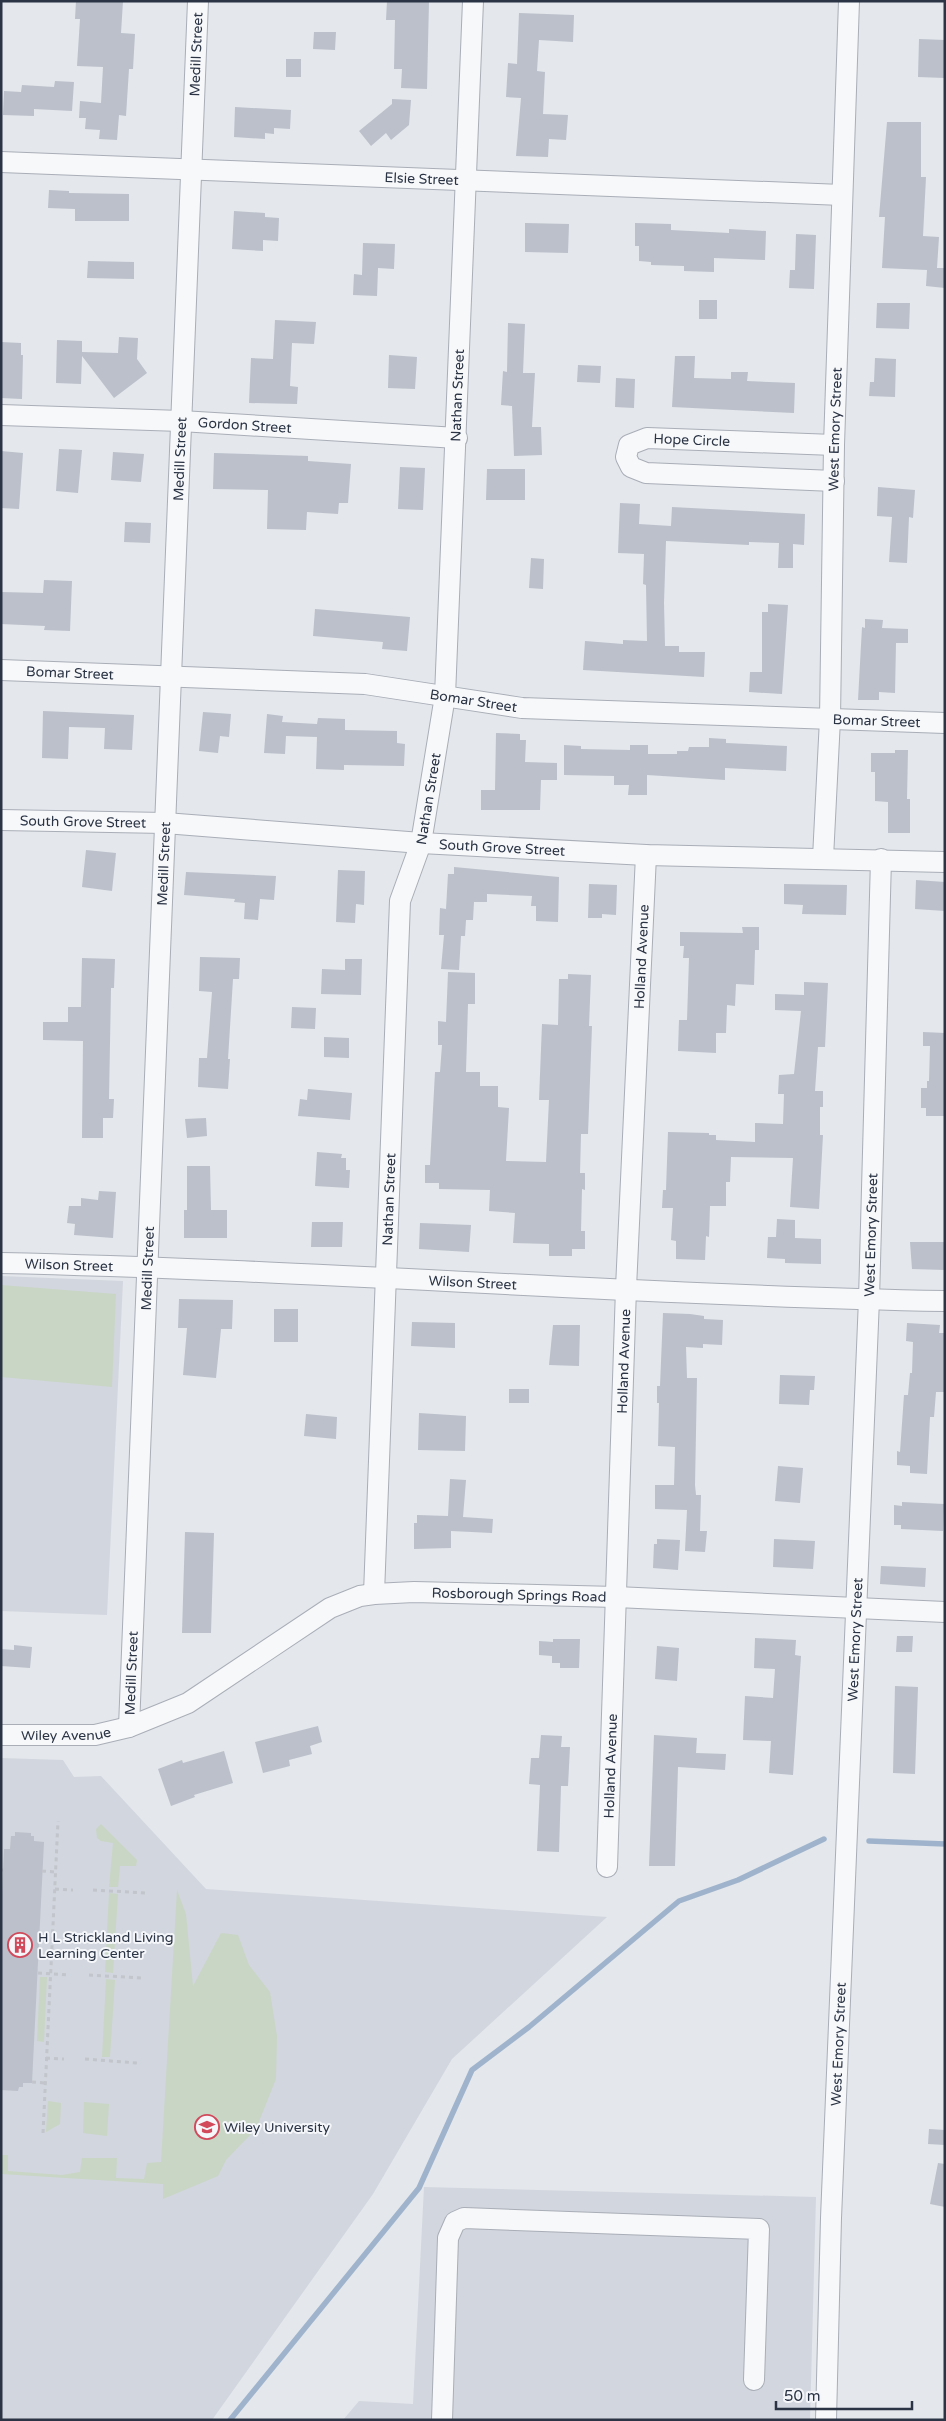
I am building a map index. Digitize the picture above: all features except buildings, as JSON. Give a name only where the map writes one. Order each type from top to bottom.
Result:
[{"type":"street","name":"Medill Street","points":[[129,1727],[198,1]]},
{"type":"street","name":"Nathan Street","points":[[374,1594],[388,1279],[400,900],[421,844],[445,696],[457,438],[473,1]]},
{"type":"street","name":"West Emory Street","points":[[823,858],[830,720],[834,445],[848,1]]},
{"type":"street","name":"Elsie Street","points":[[1,162],[842,195]]},
{"type":"street","name":"Gordon Street","points":[[1,415],[181,422],[457,438]]},
{"type":"street","name":"Hope Circle","points":[[834,445],[647,438],[629,445],[626,457],[631,466],[646,473],[834,481]]},
{"type":"street","name":"Bomar Street","points":[[1,670],[365,684],[522,708],[945,723]]},
{"type":"street","name":"South Grove Street","points":[[1,820],[165,823],[421,844],[646,855],[881,859],[945,862]]},
{"type":"street","name":"Holland Avenue","points":[[607,1867],[626,1288],[646,855]]},
{"type":"street","name":"West Emory Street","points":[[826,2420],[831,2218],[869,1299],[881,859]]},
{"type":"street","name":"Wilson Street","points":[[1,1263],[147,1266],[388,1279],[945,1301]]},
{"type":"street","name":"Rosborough Springs Road","points":[[129,1727],[171,1712],[208,1692],[330,1608],[360,1596],[374,1594],[414,1592],[616,1597],[945,1612]]},
{"type":"street","name":"Wiley Avenue","points":[[1,1735],[74,1736],[110,1733],[129,1727]]},
{"type":"street","points":[[442,2420],[448,2238],[455,2222],[464,2218],[759,2229],[754,2380]]},
{"type":"path","points":[[43,2133],[58,1821]]},
{"type":"path","points":[[42,1871],[56,1872]]},
{"type":"path","points":[[55,1889],[73,1890]]},
{"type":"path","points":[[93,1890],[146,1893]]},
{"type":"path","points":[[38,1972],[69,1975]]},
{"type":"path","points":[[89,1976],[142,1978]]},
{"type":"path","points":[[46,2058],[64,2059]]},
{"type":"path","points":[[85,2059],[137,2062]]},
{"type":"path","points":[[32,2082],[45,2082]]},
{"type":"shaded area","points":[[1,1276],[123,1281],[107,1615],[1,1611]]},
{"type":"shaded area","name":"Wiley University","points":[[1,1758],[63,1760],[74,1777],[101,1776],[206,1889],[607,1917],[452,2059],[373,2194],[212,2420],[1,2420]]},
{"type":"shaded area","points":[[424,2187],[816,2197],[810,2420],[343,2420],[359,2401],[413,2404]]},
{"type":"green space","points":[[1,1285],[116,1294],[112,1387],[1,1377]]},
{"type":"green space","points":[[101,1824],[137,1860],[136,1866],[120,1866],[118,1887],[109,1887],[113,1843],[101,1841],[97,1838],[96,1829]]},
{"type":"green space","points":[[177,1890],[186,1914],[193,1986],[221,1933],[238,1935],[249,1965],[270,1992],[277,2036],[276,2079],[256,2129],[226,2160],[218,2176],[163,2199],[163,2184],[1,2174],[1,2155],[8,2155],[8,2171],[62,2175],[80,2172],[82,2158],[117,2158],[116,2178],[144,2179],[147,2163],[161,2162]]},
{"type":"green space","points":[[109,1893],[118,1894],[113,1973],[105,1972]]},
{"type":"green space","points":[[40,1977],[47,1977],[44,2042],[37,2041]]},
{"type":"green space","points":[[106,1979],[115,1980],[110,2057],[102,2057]]},
{"type":"green space","points":[[48,2101],[61,2103],[60,2124],[46,2132]]},
{"type":"green space","points":[[84,2102],[109,2104],[107,2136],[83,2133]]},
{"type":"waterway","points":[[230,2420],[419,2188],[472,2070],[529,2027],[679,1901],[738,1880],[824,1839]]},
{"type":"waterway","points":[[869,1841],[945,1844]]},
{"type":"place","name":"H L Strickland Living Learning Center","points":[[20,1945]]},
{"type":"place","name":"Wiley University","points":[[207,2127]]}]
